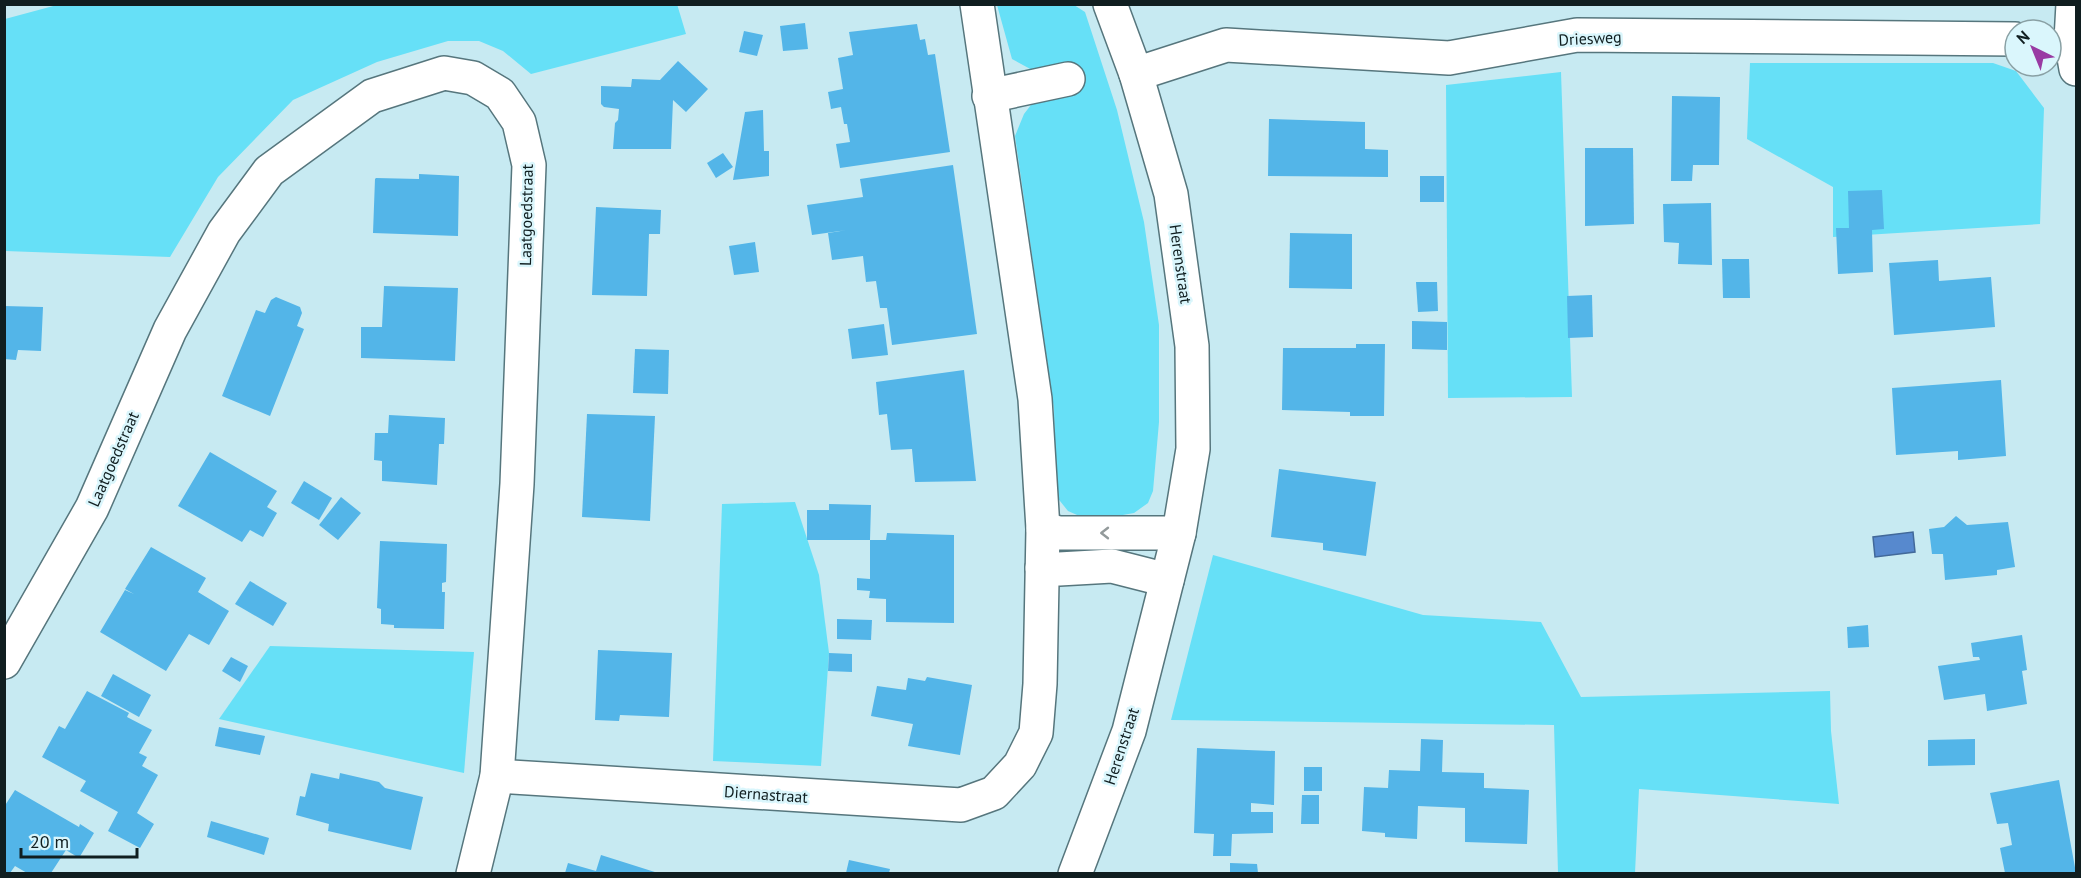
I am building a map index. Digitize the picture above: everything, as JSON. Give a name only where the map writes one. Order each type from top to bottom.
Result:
[{"type":"street","points":[[977,4],[1035,399],[1043,529],[1042,568],[1113,566],[1167,580]]},
{"type":"street","name":"Herenstraat","points":[[1075,873],[1129,731],[1179,533],[1192,449],[1192,346],[1171,194],[1136,74],[1110,4]]},
{"type":"street","points":[[2066,50],[2073,4]]},
{"type":"street","name":"Driesweg","points":[[1136,74],[1226,45],[1449,58],[1577,35],[2003,39]]},
{"type":"street","name":"Laatgoedstraat","points":[[4,662],[92,508],[170,330],[224,232],[269,171],[372,96],[444,73],[473,78],[500,94],[519,122],[529,165],[517,484],[497,776],[474,873]]},
{"type":"street","points":[[989,96],[1068,80]]},
{"type":"street","points":[[1043,529],[1059,533],[1179,533]]},
{"type":"street","name":"Diernastraat","points":[[497,776],[961,805],[994,793],[1020,765],[1036,733],[1040,684],[1042,568]]},
{"type":"shaded area","points":[[677,4],[686,34],[531,74],[503,51],[479,41],[448,41],[377,62],[293,100],[218,177],[170,257],[5,251],[5,19],[57,5]]},
{"type":"shaded area","points":[[997,5],[1074,5],[1085,12],[1117,110],[1144,222],[1159,325],[1159,422],[1153,491],[1148,503],[1134,513],[1106,518],[1084,518],[1068,511],[1056,496],[1054,409],[1015,136],[1024,114],[1034,101],[1034,71],[1012,59]]},
{"type":"shaded area","points":[[1750,63],[1993,63],[2003,66],[2003,78],[2021,78],[2044,108],[2040,224],[1833,237],[1833,187],[1747,139]]},
{"type":"shaded area","points":[[1561,72],[1572,397],[1448,398],[1446,85]]},
{"type":"shaded area","points":[[795,502],[819,575],[829,653],[821,766],[713,761],[722,504]]},
{"type":"shaded area","points":[[1913,532],[1915,552],[1875,557],[1873,537]]},
{"type":"shaded area","points":[[1213,555],[1423,615],[1541,622],[1581,697],[1830,691],[1831,731],[1839,804],[1639,789],[1635,873],[1558,873],[1554,725],[1171,720]]},
{"type":"shaded area","points":[[270,646],[474,652],[464,773],[219,719]]},
{"type":"building","points":[[805,23],[808,49],[783,51],[780,26]]},
{"type":"building","points":[[917,24],[920,40],[925,39],[928,55],[935,54],[950,152],[840,168],[836,144],[850,142],[841,107],[831,109],[828,92],[843,89],[838,58],[853,55],[849,32]]},
{"type":"building","points":[[744,31],[763,35],[757,56],[739,52]]},
{"type":"building","points":[[678,61],[708,89],[686,112],[673,100],[671,149],[613,149],[615,123],[618,120],[619,109],[604,107],[601,104],[601,86],[631,87],[632,79],[660,80]]},
{"type":"building","points":[[1672,96],[1720,97],[1719,165],[1693,165],[1692,181],[1671,181]]},
{"type":"building","points":[[763,110],[764,151],[769,151],[769,176],[733,180],[745,112]]},
{"type":"building","points":[[1269,119],[1365,122],[1365,149],[1388,150],[1388,177],[1268,176]]},
{"type":"building","points":[[1585,148],[1633,148],[1634,224],[1585,226]]},
{"type":"building","points":[[723,153],[733,167],[716,178],[707,163]]},
{"type":"building","points":[[953,165],[977,334],[892,345],[887,308],[880,308],[876,281],[866,282],[863,256],[832,260],[828,233],[847,230],[812,235],[807,205],[863,197],[860,179]]},
{"type":"building","points":[[419,174],[459,176],[458,236],[373,233],[375,179],[419,179]]},
{"type":"building","points":[[1420,176],[1444,176],[1444,202],[1420,202]]},
{"type":"building","points":[[1882,190],[1884,229],[1872,230],[1873,272],[1838,274],[1836,228],[1849,228],[1848,191]]},
{"type":"building","points":[[1711,203],[1712,265],[1678,264],[1679,243],[1664,242],[1663,204]]},
{"type":"building","points":[[596,207],[661,210],[660,234],[649,234],[647,296],[592,295]]},
{"type":"building","points":[[1290,233],[1352,234],[1352,289],[1289,288]]},
{"type":"building","points":[[755,242],[759,272],[734,275],[729,246]]},
{"type":"building","points":[[1722,259],[1749,259],[1750,298],[1723,298]]},
{"type":"building","points":[[1938,260],[1939,281],[1991,277],[1995,327],[1894,335],[1889,263]]},
{"type":"building","points":[[1416,282],[1437,282],[1438,311],[1418,312]]},
{"type":"building","points":[[384,286],[458,288],[455,361],[361,358],[361,327],[382,327]]},
{"type":"building","points":[[1592,295],[1593,337],[1568,338],[1567,296]]},
{"type":"building","points":[[276,297],[300,307],[302,313],[297,326],[304,329],[270,416],[222,396],[256,310],[265,313],[271,300]]},
{"type":"building","points":[[4,306],[43,307],[41,351],[18,350],[16,360],[4,359]]},
{"type":"building","points":[[1412,321],[1447,322],[1447,350],[1412,349]]},
{"type":"building","points":[[884,324],[888,355],[852,359],[848,329]]},
{"type":"building","points":[[1356,344],[1385,344],[1384,416],[1350,416],[1350,412],[1282,410],[1283,348],[1356,348]]},
{"type":"building","points":[[635,349],[669,350],[668,394],[633,393]]},
{"type":"building","points":[[964,370],[976,481],[915,482],[912,449],[891,450],[887,414],[879,415],[876,382]]},
{"type":"building","points":[[2001,380],[2006,456],[1958,460],[1958,451],[1896,455],[1892,388]]},
{"type":"building","points":[[587,414],[655,416],[650,521],[582,517]]},
{"type":"building","points":[[389,415],[445,418],[444,444],[439,444],[437,485],[382,481],[382,461],[374,460],[375,433],[388,433]]},
{"type":"building","points":[[210,452],[277,491],[267,507],[277,513],[263,537],[250,530],[242,542],[178,506]]},
{"type":"building","points":[[1279,469],[1376,482],[1366,556],[1323,550],[1323,543],[1271,537]]},
{"type":"building","points":[[304,481],[332,498],[319,520],[291,503]]},
{"type":"building","points":[[341,497],[361,513],[338,540],[319,525]]},
{"type":"building","points":[[829,504],[871,505],[870,540],[807,540],[807,510],[829,510]]},
{"type":"building","points":[[1956,516],[1967,525],[2008,522],[2015,567],[1997,570],[1997,575],[1945,580],[1943,554],[1932,554],[1929,529],[1944,527]]},
{"type":"building","points":[[887,533],[954,535],[954,623],[886,622],[886,599],[869,598],[870,591],[857,590],[857,578],[870,579],[870,540],[886,540]]},
{"type":"building","points":[[380,541],[447,544],[446,582],[442,583],[442,592],[445,592],[444,629],[394,628],[394,625],[381,624],[381,609],[377,608]]},
{"type":"building","points":[[151,547],[206,578],[198,592],[229,611],[209,645],[189,634],[166,671],[100,632],[125,590],[134,594],[125,589]]},
{"type":"building","points":[[250,581],[287,603],[273,626],[235,604]]},
{"type":"building","points":[[837,619],[872,620],[871,640],[837,639]]},
{"type":"building","points":[[1868,625],[1869,647],[1848,648],[1847,627]]},
{"type":"building","points":[[2022,635],[2027,670],[2022,671],[2027,704],[1987,711],[1985,694],[1944,700],[1938,666],[1980,660],[1979,657],[1973,657],[1971,643]]},
{"type":"building","points":[[598,650],[672,653],[669,717],[620,715],[619,721],[595,720]]},
{"type":"building","points":[[829,653],[852,654],[852,672],[828,671]]},
{"type":"building","points":[[231,657],[248,666],[240,682],[222,671]]},
{"type":"building","points":[[113,674],[151,695],[139,717],[101,696]]},
{"type":"building","points":[[927,677],[972,685],[960,755],[908,746],[913,724],[871,716],[877,686],[906,690],[908,678],[925,681]]},
{"type":"building","points":[[87,691],[129,713],[127,717],[152,730],[139,753],[147,757],[142,766],[158,775],[137,813],[154,824],[140,848],[108,831],[118,812],[80,791],[86,781],[42,757],[59,726],[65,729]]},
{"type":"building","points":[[219,727],[265,736],[260,755],[215,746]]},
{"type":"building","points":[[1421,739],[1443,740],[1442,772],[1484,773],[1484,788],[1529,790],[1527,844],[1465,842],[1465,808],[1418,806],[1417,839],[1385,837],[1385,833],[1362,831],[1364,787],[1388,788],[1389,770],[1420,771]]},
{"type":"building","points":[[1975,739],[1975,765],[1928,766],[1928,740]]},
{"type":"building","points":[[1197,748],[1275,751],[1274,805],[1251,803],[1251,812],[1273,812],[1273,833],[1232,834],[1231,856],[1213,856],[1214,834],[1194,833]]},
{"type":"building","points":[[1304,767],[1322,767],[1322,791],[1304,791]]},
{"type":"building","points":[[311,773],[339,779],[340,773],[379,782],[385,788],[423,797],[411,850],[328,831],[329,824],[296,815],[300,796],[305,797]]},
{"type":"building","points":[[2059,780],[2076,873],[2005,873],[2000,848],[2012,845],[2008,823],[1997,824],[1990,793]]},
{"type":"building","points":[[15,790],[79,827],[80,824],[94,833],[79,858],[66,850],[51,873],[27,873],[15,866],[10,873],[4,873],[4,807]]},
{"type":"building","points":[[1302,795],[1319,795],[1319,824],[1301,824]]},
{"type":"building","points":[[211,821],[269,838],[264,855],[207,837]]},
{"type":"building","points":[[601,855],[658,873],[565,873],[568,863],[596,871]]},
{"type":"building","points":[[849,860],[890,869],[889,873],[846,873]]},
{"type":"building","points":[[1230,863],[1257,864],[1258,873],[1230,873]]}]
